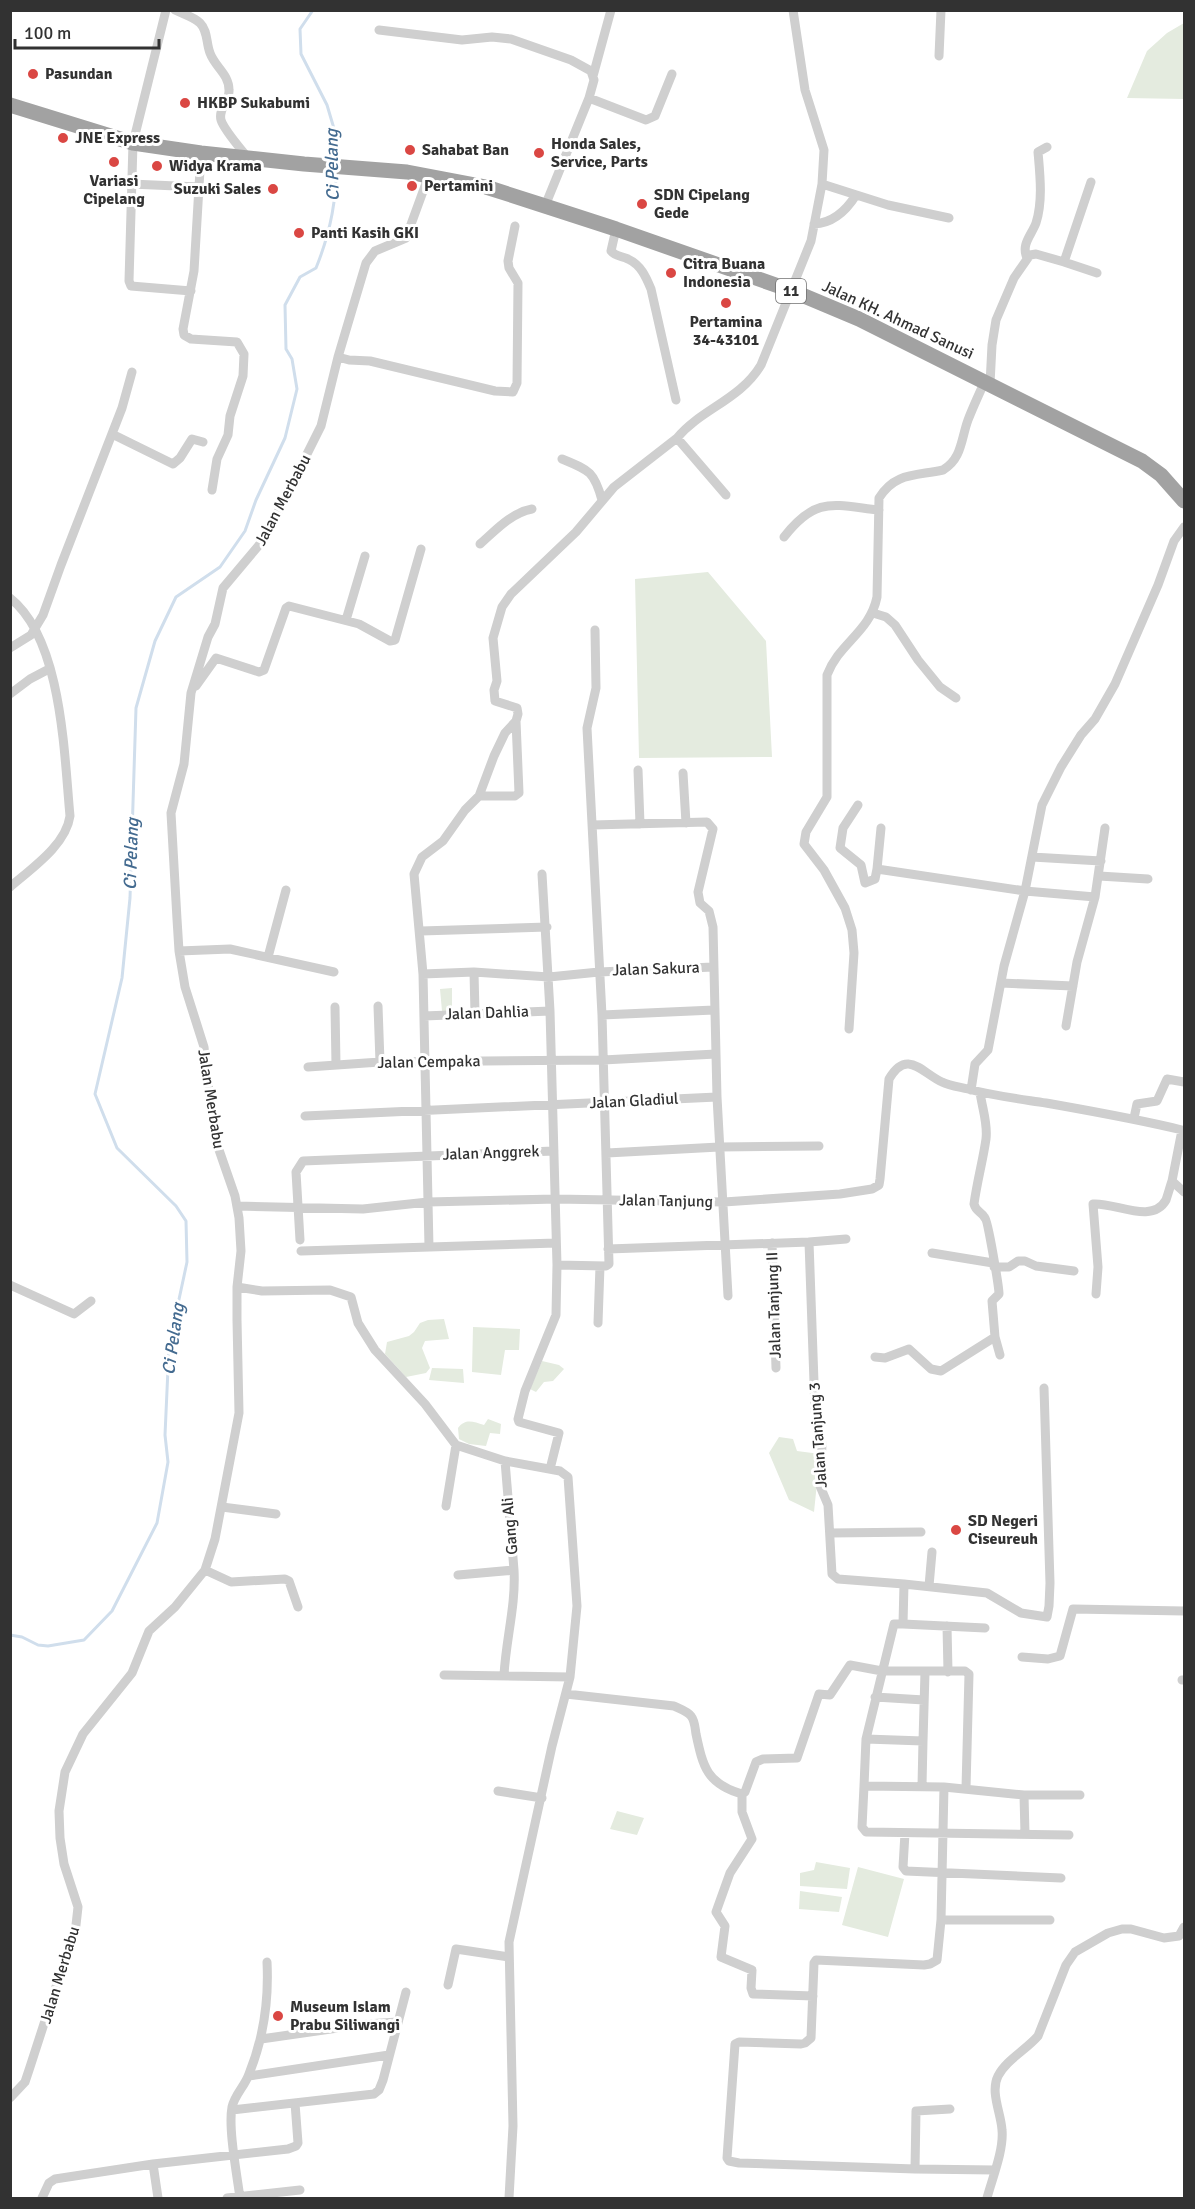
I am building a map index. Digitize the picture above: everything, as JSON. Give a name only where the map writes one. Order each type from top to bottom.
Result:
[{"type":"highway","name":"Jalan KH. Ahmad Sanusi","points":[[10,105],[133,143],[201,153],[429,175],[486,187],[616,229],[790,290],[870,324],[1142,461],[1161,475],[1185,501]]},
{"type":"street","points":[[166,10],[133,143],[129,284],[191,291]]},
{"type":"street","points":[[175,10],[199,21],[206,32],[210,52],[229,85],[229,98],[220,113],[222,123],[248,158]]},
{"type":"street","points":[[545,206],[589,98],[611,10]]},
{"type":"street","points":[[479,796],[514,796],[519,793],[517,708],[495,701],[494,690],[497,681],[493,638],[502,607],[511,594],[614,487],[684,430],[731,398],[757,372],[811,241],[822,184],[824,150],[805,90],[793,10]]},
{"type":"street","points":[[939,56],[941,10]]},
{"type":"street","points":[[379,30],[452,40],[492,37],[511,39],[571,60],[585,67],[593,76]]},
{"type":"street","points":[[589,98],[646,120],[651,119],[655,116],[672,74]]},
{"type":"street","points":[[1027,258],[1024,250],[1028,236],[1037,220],[1040,196],[1038,152],[1047,147]]},
{"type":"street","points":[[201,153],[191,291],[183,329],[184,335],[191,339],[204,341],[237,342],[244,354],[243,376],[230,416],[228,435],[217,459],[212,490]]},
{"type":"street","name":"Jalan Merbabu","points":[[10,2098],[25,2082],[76,1926],[78,1907],[64,1864],[60,1838],[59,1811],[65,1772],[83,1734],[132,1673],[149,1631],[175,1607],[205,1570],[215,1539],[240,1413],[237,1287],[241,1251],[238,1206],[218,1147],[204,1047],[185,987],[179,951],[171,813],[184,764],[192,693],[208,637],[215,624],[223,588],[265,538],[318,433],[338,357],[369,258],[375,251],[406,238],[429,175]]},
{"type":"street","points":[[1064,262],[1091,182]]},
{"type":"street","points":[[131,184],[199,187]]},
{"type":"street","points":[[822,184],[888,205],[949,218]]},
{"type":"street","points":[[814,224],[824,224],[836,217],[850,205],[856,195]]},
{"type":"street","points":[[338,357],[370,361],[495,391],[513,392],[517,383],[518,286],[508,261],[514,226]]},
{"type":"street","points":[[616,229],[611,251],[614,255],[634,262],[645,276],[651,289],[676,400]]},
{"type":"street","points":[[849,1029],[854,953],[852,930],[845,908],[824,870],[804,844],[806,832],[827,797],[827,675],[836,656],[864,627],[873,613],[877,597],[879,498],[893,481],[944,470],[950,466],[961,446],[967,422],[987,382],[996,320],[1014,278],[1027,258],[1036,254],[1097,273]]},
{"type":"street","points":[[10,648],[21,643],[33,632],[48,603],[112,434],[132,372]]},
{"type":"street","points":[[112,434],[173,464],[180,458],[192,439],[203,442]]},
{"type":"street","points":[[677,438],[726,495]]},
{"type":"street","points":[[562,459],[591,472],[602,500]]},
{"type":"street","points":[[784,537],[794,524],[816,508],[825,505],[879,510]]},
{"type":"street","points":[[480,544],[498,527],[521,511],[532,508]]},
{"type":"street","points":[[1000,1355],[994,1337],[992,1300],[999,1292],[987,1220],[976,1211],[974,1203],[986,1138],[986,1122],[976,1091],[975,1064],[988,1050],[1001,983],[1025,891],[1042,805],[1071,751],[1095,719],[1115,684],[1158,585],[1174,541],[1185,527]]},
{"type":"street","points":[[192,693],[216,658],[259,672],[264,670],[286,608],[289,606],[359,624],[390,641],[395,640],[421,549]]},
{"type":"street","points":[[346,620],[365,556]]},
{"type":"street","points":[[10,598],[26,613],[33,632],[43,645],[55,687],[70,816],[69,823],[54,847],[10,887]]},
{"type":"street","points":[[873,613],[886,617],[895,625],[918,660],[940,687],[956,698]]},
{"type":"street","points":[[557,1265],[608,1265],[602,1015],[587,728],[596,688],[595,630]]},
{"type":"street","points":[[10,694],[30,679],[49,669]]},
{"type":"street","points":[[429,1247],[423,974],[421,931],[414,874],[422,857],[443,842],[465,810],[479,796],[505,733],[516,721]]},
{"type":"street","points":[[638,770],[640,824]]},
{"type":"street","points":[[683,773],[686,823]]},
{"type":"street","points":[[858,805],[843,828],[840,848],[861,865],[865,883],[875,879],[881,828]]},
{"type":"street","points":[[592,825],[707,822],[711,825],[712,837],[698,892],[700,903],[712,916],[719,1147],[728,1296]]},
{"type":"street","points":[[1066,1026],[1073,986],[1095,897],[1105,828]]},
{"type":"street","points":[[1032,856],[1101,861]]},
{"type":"street","points":[[877,869],[1025,891],[1095,897]]},
{"type":"street","points":[[542,874],[547,927],[550,1011],[557,1265],[555,1320],[525,1390],[518,1419],[520,1422],[559,1433],[550,1469]]},
{"type":"street","points":[[1099,876],[1148,879]]},
{"type":"street","points":[[268,957],[286,890]]},
{"type":"street","points":[[421,931],[547,927]]},
{"type":"street","points":[[179,951],[230,949],[334,972]]},
{"type":"street","name":"Jalan Sakura","points":[[423,974],[474,972],[549,977],[599,972],[713,967]]},
{"type":"street","points":[[474,972],[475,1014]]},
{"type":"street","points":[[1001,983],[1073,986]]},
{"type":"street","points":[[378,1006],[380,1062]]},
{"type":"street","points":[[335,1007],[336,1065]]},
{"type":"street","points":[[602,1015],[714,1010]]},
{"type":"street","name":"Jalan Dahlia","points":[[424,1016],[550,1011]]},
{"type":"street","name":"Jalan Cempaka","points":[[308,1067],[380,1062],[603,1060],[716,1054]]},
{"type":"street","name":"Jalan Tanjung","points":[[238,1206],[363,1209],[428,1202],[555,1199],[724,1202],[840,1194],[872,1189],[879,1185],[889,1079],[895,1068],[915,1065],[941,1082],[976,1091]]},
{"type":"street","points":[[1134,1118],[1138,1103],[1157,1101],[1167,1079],[1185,1082]]},
{"type":"street","points":[[976,1091],[1134,1118],[1183,1130],[1177,1186],[1158,1209],[1148,1212],[1093,1204],[1098,1266],[1096,1294]]},
{"type":"street","name":"Jalan Gladiul","points":[[306,1116],[717,1097]]},
{"type":"street","points":[[607,1153],[719,1147],[819,1146]]},
{"type":"street","name":"Jalan Anggrek","points":[[298,1209],[296,1172],[303,1161],[554,1151]]},
{"type":"street","points":[[298,1209],[300,1240]]},
{"type":"street","points":[[608,1249],[846,1239]]},
{"type":"street","name":"Jalan Tanjung 3","points":[[809,1242],[815,1410],[822,1444],[820,1486],[828,1505],[832,1574],[838,1579],[987,1593],[1021,1613],[1047,1617],[1050,1591],[1044,1388]]},
{"type":"street","points":[[301,1251],[556,1243]]},
{"type":"street","name":"Jalan Tanjung II","points":[[771,1243],[776,1368]]},
{"type":"street","points":[[932,1252],[993,1265],[1009,1267],[1017,1262],[1025,1261],[1036,1266],[1074,1271]]},
{"type":"street","points":[[598,1323],[600,1266]]},
{"type":"street","points":[[10,1285],[74,1314],[91,1301]]},
{"type":"street","points":[[237,1287],[262,1291],[330,1290],[351,1297],[358,1323],[375,1350],[425,1404],[456,1445],[505,1461],[566,1473],[577,1606],[570,1677],[554,1737],[509,1942],[513,2115],[509,2199]]},
{"type":"street","points":[[875,1357],[885,1358],[909,1349],[931,1369],[941,1371],[994,1337]]},
{"type":"street","points":[[446,1506],[456,1445]]},
{"type":"street","name":"Gang Ali","points":[[458,1575],[514,1570],[505,1461]]},
{"type":"street","points":[[222,1507],[276,1514]]},
{"type":"street","points":[[831,1533],[921,1532]]},
{"type":"street","points":[[929,1586],[932,1552]]},
{"type":"street","points":[[205,1570],[231,1582],[285,1579],[289,1581],[298,1607]]},
{"type":"street","points":[[504,1675],[505,1649],[516,1593],[514,1570]]},
{"type":"street","points":[[903,1624],[904,1584]]},
{"type":"street","points":[[1022,1657],[1048,1659],[1060,1656],[1073,1609],[1185,1611]]},
{"type":"street","points":[[985,1628],[894,1624],[866,1739],[863,1830],[943,1834],[1069,1835]]},
{"type":"street","points":[[947,1626],[948,1672]]},
{"type":"street","points":[[813,1996],[753,1994],[752,1970],[721,1957],[725,1926],[716,1914],[717,1908],[730,1873],[752,1837],[742,1812],[742,1794],[759,1761],[797,1758],[819,1694],[830,1695],[848,1666],[853,1664],[882,1671],[966,1671],[969,1674],[966,1788]]},
{"type":"street","points":[[922,1786],[925,1672]]},
{"type":"street","points":[[444,1675],[570,1677]]},
{"type":"street","points":[[566,1694],[674,1706],[685,1712],[694,1722],[702,1759],[712,1778],[720,1786],[742,1794]]},
{"type":"street","points":[[875,1697],[924,1700]]},
{"type":"street","points":[[866,1739],[922,1741]]},
{"type":"street","points":[[864,1786],[922,1786],[966,1788],[1024,1795],[1080,1795]]},
{"type":"street","points":[[944,1787],[939,1956],[934,1962],[924,1965],[816,1960],[814,1963],[811,2038],[806,2043],[739,2042],[735,2044],[727,2158],[729,2161],[739,2163],[995,2170]]},
{"type":"street","points":[[498,1791],[542,1798]]},
{"type":"street","points":[[1024,1795],[1024,1834]]},
{"type":"street","points":[[904,1833],[905,1870],[1061,1878]]},
{"type":"street","points":[[941,1920],[1050,1920]]},
{"type":"street","points":[[987,2199],[1003,2132],[995,2083],[998,2074],[1038,2036],[1070,1958],[1082,1948],[1114,1930],[1131,1929],[1170,1939],[1179,1936],[1185,1927]]},
{"type":"street","points":[[448,1985],[456,1949],[509,1957]]},
{"type":"street","points":[[240,2198],[232,2110],[236,2096],[249,2076],[261,2039],[268,2007],[267,1962]]},
{"type":"street","points":[[232,2110],[374,2094],[379,2090],[383,2080],[406,1992]]},
{"type":"street","points":[[261,2039],[366,2024],[399,2022]]},
{"type":"street","points":[[249,2076],[389,2055]]},
{"type":"street","points":[[42,2199],[52,2180],[153,2164],[288,2149],[296,2146],[298,2143],[295,2103]]},
{"type":"street","points":[[915,2169],[914,2114],[916,2110],[950,2109]]},
{"type":"street","points":[[153,2164],[158,2199]]},
{"type":"street","points":[[227,2199],[300,2190]]},
{"type":"shaded area","points":[[1184,23],[1184,99],[1127,98],[1147,51],[1167,33]]},
{"type":"shaded area","points":[[708,572],[766,641],[772,757],[639,758],[635,579]]},
{"type":"shaded area","points":[[452,988],[452,1011],[442,1011],[440,989]]},
{"type":"shaded area","points":[[444,1319],[449,1339],[425,1341],[422,1348],[430,1368],[426,1373],[406,1377],[385,1354],[387,1342],[409,1336],[420,1323]]},
{"type":"shaded area","points":[[473,1327],[520,1329],[519,1350],[505,1350],[501,1375],[472,1372]]},
{"type":"shaded area","points":[[542,1361],[559,1365],[564,1369],[553,1381],[544,1382],[536,1392],[530,1389]]},
{"type":"shaded area","points":[[432,1368],[463,1369],[464,1383],[429,1380]]},
{"type":"shaded area","points":[[488,1419],[501,1424],[500,1434],[490,1433],[486,1446],[469,1444],[459,1439],[458,1428],[461,1425],[470,1422],[484,1425]]},
{"type":"shaded area","points":[[779,1437],[793,1439],[797,1451],[820,1454],[814,1512],[789,1500],[769,1453]]},
{"type":"shaded area","points":[[617,1811],[644,1818],[637,1835],[610,1829]]},
{"type":"shaded area","points":[[816,1862],[850,1868],[847,1889],[800,1886],[800,1873],[814,1870]]},
{"type":"shaded area","points":[[858,1867],[904,1879],[888,1937],[842,1925]]},
{"type":"shaded area","points":[[800,1891],[842,1897],[839,1912],[799,1909]]},
{"type":"waterway","name":"Ci Pelang","points":[[313,10],[300,29],[301,54],[327,105],[335,132],[336,162]]},
{"type":"waterway","name":"Ci Pelang","points":[[10,1635],[22,1637],[38,1645],[48,1646],[84,1640],[112,1611],[157,1523],[168,1462],[165,1435],[169,1346],[187,1262],[186,1221],[176,1206],[117,1148],[95,1094],[122,978],[130,898],[136,708],[155,641],[176,597],[220,567],[245,531],[256,500],[285,438],[297,389],[292,359],[286,349],[285,305],[300,277],[316,268],[321,256],[333,209],[336,172]]},
{"type":"place","name":"Pasundan","points":[[33,74]]},
{"type":"place","name":"HKBP Sukabumi","points":[[185,103]]},
{"type":"place","name":"JNE Express","points":[[63,138]]},
{"type":"place","name":"Sahabat Ban","points":[[410,150]]},
{"type":"place","name":"Honda Sales, Service, Parts","points":[[539,153]]},
{"type":"place","name":"Variasi Cipelang","points":[[114,162]]},
{"type":"place","name":"Widya Krama","points":[[157,166]]},
{"type":"place","name":"Pertamini","points":[[412,186]]},
{"type":"place","name":"Suzuki Sales","points":[[273,189]]},
{"type":"place","name":"SDN Cipelang Gede","points":[[642,204]]},
{"type":"place","name":"Panti Kasih GKI","points":[[299,233]]},
{"type":"place","name":"Citra Buana Indonesia","points":[[671,273]]},
{"type":"place","name":"Pertamina 34-43101","points":[[726,303]]},
{"type":"place","name":"SD Negeri Ciseureuh","points":[[956,1530]]},
{"type":"place","name":"Museum Islam Prabu Siliwangi","points":[[278,2016]]}]
